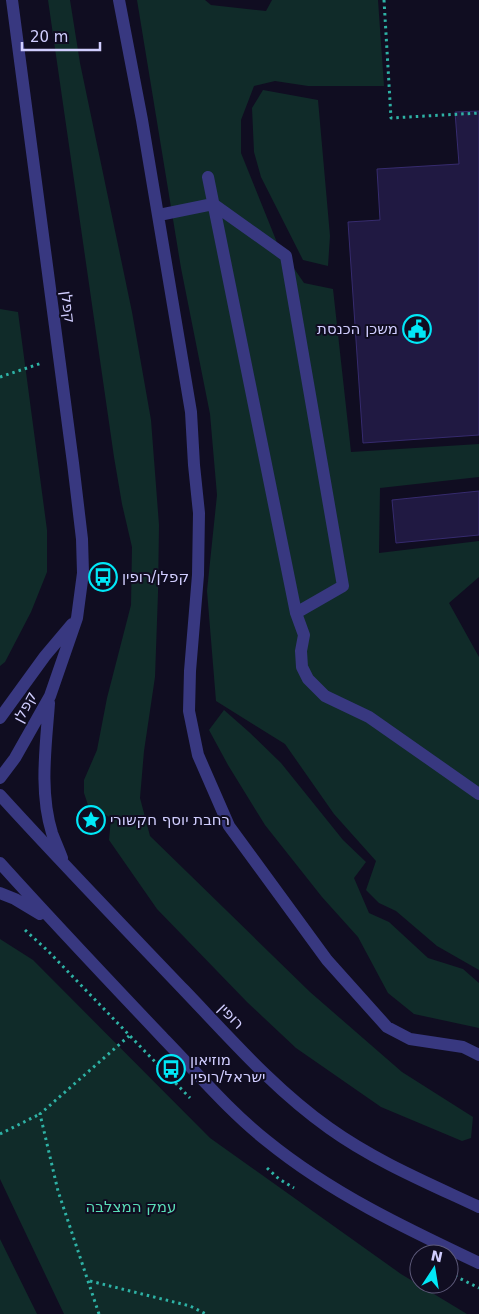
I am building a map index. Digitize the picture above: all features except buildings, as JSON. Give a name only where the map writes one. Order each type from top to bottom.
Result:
[{"type":"street","name":"קפלן","points":[[0,778],[20,749],[50,696],[76,618],[83,573],[82,539],[12,0]]},
{"type":"street","points":[[119,0],[158,214],[191,412],[199,514],[198,575],[190,671],[190,711],[198,755],[229,826],[327,960],[387,1027],[410,1039],[463,1047],[479,1056]]},
{"type":"street","points":[[208,177],[296,613],[304,635],[301,651],[302,666],[308,679],[325,696],[369,717],[479,794]]},
{"type":"street","points":[[158,214],[213,204],[286,256],[343,586],[296,613]]},
{"type":"street","name":"קפלן","points":[[0,718],[44,656],[76,618]]},
{"type":"street","points":[[0,706],[18,693]]},
{"type":"street","points":[[50,696],[44,775],[46,807],[52,833],[66,867]]},
{"type":"street","name":"רופין","points":[[0,795],[258,1068],[297,1104],[330,1129],[373,1156],[479,1207]]},
{"type":"street","points":[[0,863],[53,922],[225,1102],[265,1140],[302,1168],[349,1198],[413,1232],[479,1263]]},
{"type":"street","points":[[0,893],[15,898],[53,922]]},
{"type":"path","points":[[384,0],[391,118],[479,113]]},
{"type":"path","points":[[0,377],[59,358]]},
{"type":"path","points":[[0,1134],[40,1114],[129,1036]]},
{"type":"path","points":[[40,1114],[58,1191],[99,1314]]},
{"type":"path","points":[[459,1278],[479,1288]]},
{"type":"path","points":[[89,1281],[190,1306],[206,1314]]},
{"type":"green space","points":[[48,0],[70,0],[80,63],[132,312],[151,420],[159,525],[158,593],[155,677],[144,751],[140,798],[150,836],[310,992],[402,1072],[473,1117],[471,1138],[462,1141],[381,1107],[296,1048],[247,1002],[157,909],[109,840],[111,818],[88,805],[84,793],[84,780],[97,750],[107,698],[131,605],[132,547],[114,457]]},
{"type":"green space","points":[[137,0],[205,0],[211,5],[266,11],[272,0],[378,0],[384,86],[308,86],[275,81],[254,86],[241,120],[241,153],[278,245],[304,283],[333,289],[351,452],[479,444],[479,477],[380,488],[379,553],[479,541],[479,577],[449,603],[479,657],[479,970],[437,946],[396,911],[379,903],[366,890],[376,861],[334,814],[285,744],[216,701],[207,591],[217,495],[210,414],[181,268]]},
{"type":"green space","points":[[263,90],[318,100],[330,236],[328,266],[303,260],[261,177],[254,152],[252,108]]},
{"type":"green space","points":[[0,309],[18,312],[47,530],[47,572],[31,612],[5,662],[0,666]]},
{"type":"green space","points":[[224,710],[281,763],[343,840],[366,862],[354,878],[369,913],[389,922],[428,958],[463,969],[479,983],[479,1028],[414,1014],[388,993],[358,937],[322,897],[265,825],[228,765],[209,730]]},
{"type":"green space","name":"עמק המצלבה","points":[[0,939],[33,960],[210,1138],[409,1279],[409,1294],[434,1294],[467,1314],[64,1314],[0,1179]]},
{"type":"green space","points":[[0,1239],[37,1314],[0,1314]]},
{"type":"place","name":"משכן הכנסת","points":[[417,329]]},
{"type":"place","name":"קפלן/רופין","points":[[103,577]]},
{"type":"place","name":"רחבת יוסף חקשורי","points":[[91,820]]},
{"type":"place","name":"מוזיאון ישראל/רופין","points":[[171,1069]]}]
